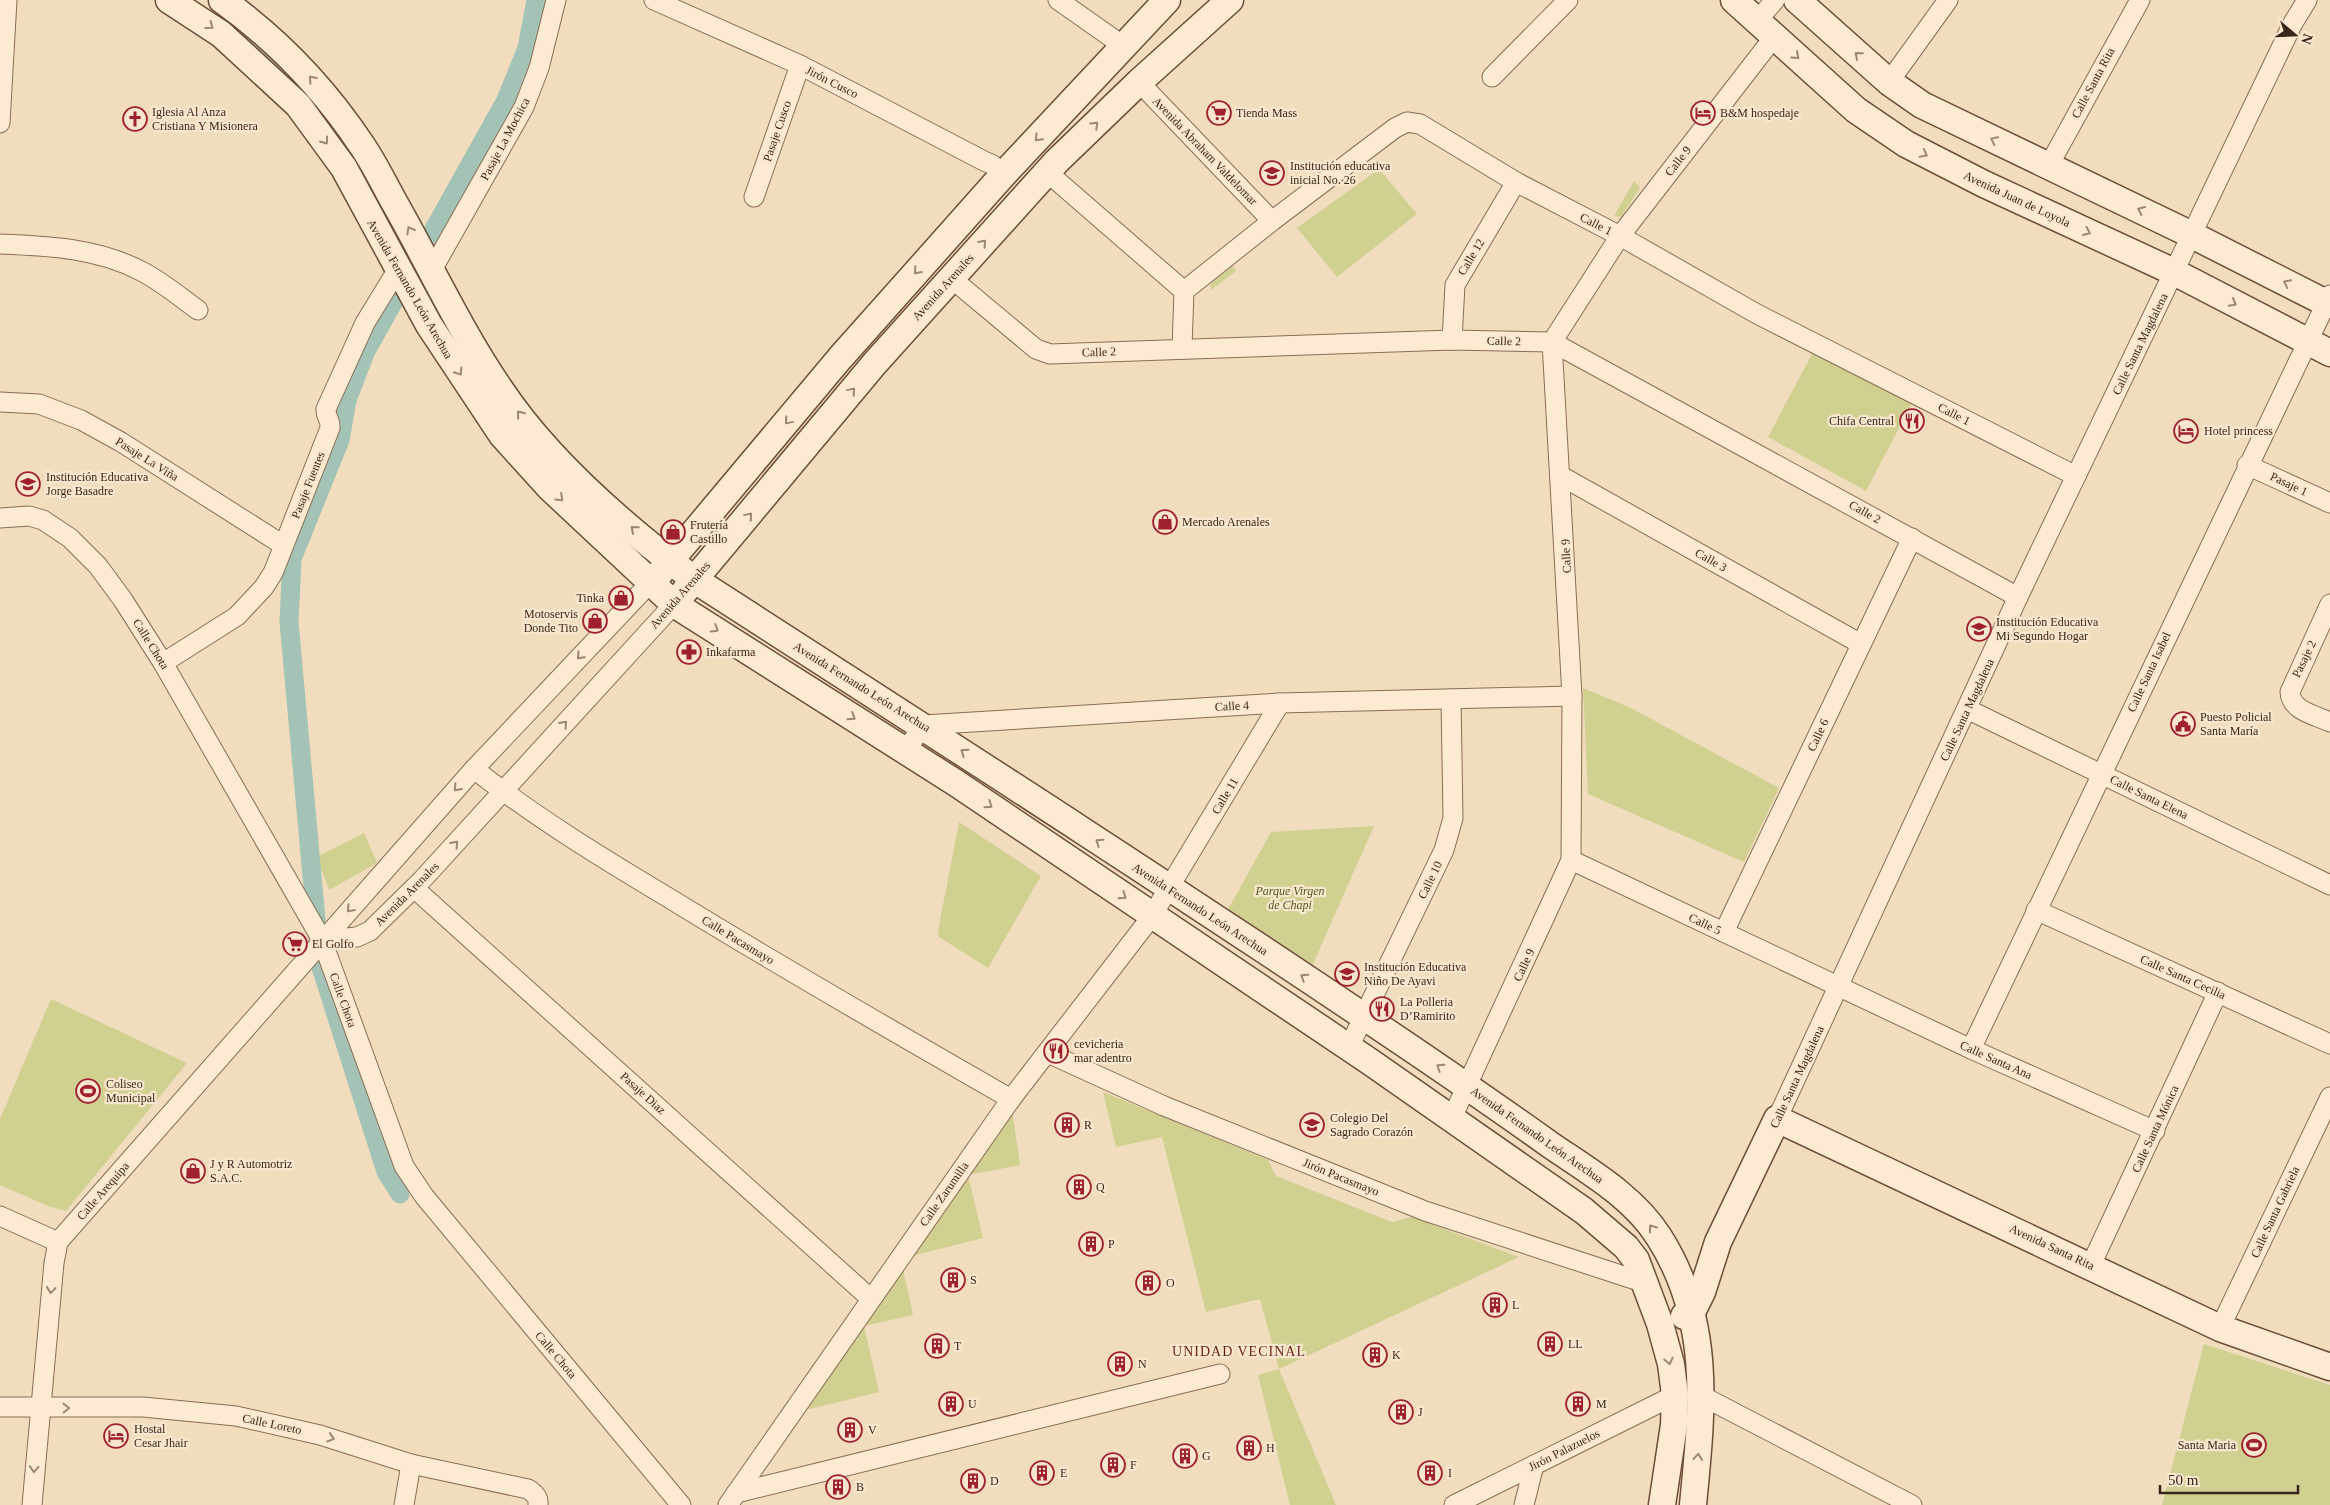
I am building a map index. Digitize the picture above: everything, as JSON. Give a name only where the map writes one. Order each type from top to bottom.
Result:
[{"type":"main road","name":"Avenida Fernando León Arechua","points":[[170,0],[191,12],[221,34],[298,105],[344,168],[398,269],[457,369],[502,435],[550,488],[674,604]]},
{"type":"main road","name":"Avenida Fernando León Arechua","points":[[222,0],[265,32],[291,57],[336,108],[363,146],[432,270],[458,322],[501,392],[582,484],[670,561],[695,580],[923,725],[1468,1086],[1627,1200],[1645,1218],[1659,1236],[1676,1270],[1691,1314],[1701,1368],[1702,1396],[1693,1505]]},
{"type":"main road","points":[[650,583],[840,358],[1002,176],[1122,45],[1167,0]]},
{"type":"main road","name":"Avenida Arenales","points":[[674,604],[875,363],[1047,172],[1138,82],[1230,0]]},
{"type":"main road","name":"Avenida Juan de Loyola","points":[[1734,0],[1856,110],[1906,144],[1984,184],[2174,272],[2319,348]]},
{"type":"main road","points":[[1797,0],[1889,82],[1922,105],[2329,301]]},
{"type":"main road","points":[[674,604],[966,790],[1349,1047],[1606,1228],[1626,1246],[1636,1260],[1642,1282],[1660,1324],[1675,1394],[1674,1425],[1662,1505]]},
{"type":"main road","name":"Calle Santa Magdalena","points":[[1691,1314],[1702,1292],[1718,1242],[1777,1119]]},
{"type":"main road","name":"Avenida Santa Rita","points":[[1777,1119],[2091,1265],[2220,1328],[2330,1367]]},
{"type":"main road","points":[[1642,1282],[1676,1270],[1718,1242]]},
{"type":"main road","points":[[1660,1324],[1691,1314]]},
{"type":"street","points":[[0,123],[7,0]]},
{"type":"street","name":"Pasaje La Mochica","points":[[432,270],[524,107],[538,68],[556,0]]},
{"type":"street","name":"Jirón Cusco","points":[[654,0],[800,65],[993,165],[1002,176]]},
{"type":"street","points":[[1058,0],[1122,45]]},
{"type":"street","points":[[1492,77],[1568,0]]},
{"type":"street","name":"Calle 9","points":[[1451,1120],[1571,860],[1572,696],[1552,342],[1620,236],[1766,29],[1775,0]]},
{"type":"street","points":[[1889,82],[1948,0]]},
{"type":"street","name":"Calle Santa Magdalena","points":[[1777,1119],[2018,597],[2293,23],[2307,0]]},
{"type":"street","name":"Calle Santa Rita","points":[[2048,166],[2130,4]]},
{"type":"street","name":"Pasaje Cusco","points":[[754,197],[800,65]]},
{"type":"street","name":"Avenida Abraham Valdelomar","points":[[1138,82],[1272,221]]},
{"type":"street","name":"Calle 1","points":[[1184,291],[1272,221],[1395,128],[1407,122],[1420,124],[1516,182],[1620,236],[1757,314],[2076,476]]},
{"type":"street","points":[[1047,172],[1184,291],[1182,343]]},
{"type":"street","name":"Calle 12","points":[[1452,340],[1454,285],[1516,182]]},
{"type":"street","points":[[0,244],[62,247],[115,259],[143,272],[198,310]]},
{"type":"street","name":"Pasaje Fuentes","points":[[163,663],[238,616],[253,602],[273,573],[330,428],[326,408],[365,323],[398,269]]},
{"type":"street","name":"Calle 2","points":[[951,278],[1036,349],[1043,352],[1182,343],[1452,340],[1552,342],[2018,597]]},
{"type":"street","name":"Calle Santa Isabel","points":[[1971,1049],[2247,465],[2319,348],[2329,301]]},
{"type":"street","name":"Pasaje La Viña","points":[[0,402],[39,404],[81,420],[122,442],[283,545]]},
{"type":"street","name":"Pasaje 1","points":[[2247,465],[2330,503]]},
{"type":"street","name":"Calle 3","points":[[1561,476],[1861,644]]},
{"type":"street","name":"Calle Chota","points":[[0,518],[29,516],[43,520],[70,538],[98,566],[123,600],[163,663],[322,940],[404,1166],[424,1196],[681,1505]]},
{"type":"street","name":"Calle 6","points":[[1724,932],[1912,538]]},
{"type":"street","points":[[322,940],[474,769],[650,583]]},
{"type":"street","name":"Avenida Arenales","points":[[322,940],[357,938],[370,931],[414,888],[674,604]]},
{"type":"street","name":"Pasaje 2","points":[[2330,604],[2290,692],[2290,700],[2294,706],[2330,722]]},
{"type":"street","name":"Calle 4","points":[[923,725],[1280,703],[1572,696]]},
{"type":"street","name":"Calle 10","points":[[1349,1047],[1444,850],[1449,833],[1453,818],[1451,699]]},
{"type":"street","name":"Calle 11","points":[[1169,889],[1280,703]]},
{"type":"street","name":"Calle Santa Elena","points":[[1967,709],[2330,885]]},
{"type":"street","points":[[906,751],[923,725]]},
{"type":"street","name":"Calle Pacasmayo","points":[[474,769],[503,792],[600,856],[732,937],[1011,1099]]},
{"type":"street","name":"Calle 5","points":[[1571,860],[1839,988]]},
{"type":"street","name":"Pasaje Diaz","points":[[414,888],[871,1299]]},
{"type":"street","name":"Calle Zarumilla","points":[[732,1499],[1011,1099],[1152,916],[1169,889]]},
{"type":"street","name":"Calle Santa Cecilia","points":[[2036,910],[2330,1044]]},
{"type":"street","name":"Calle Arequipa","points":[[58,1242],[322,940]]},
{"type":"street","name":"Calle Santa Ana","points":[[1839,988],[2155,1131]]},
{"type":"street","name":"Calle Santa Mónica","points":[[2091,1265],[2155,1131],[2218,992]]},
{"type":"street","name":"Jirón Pacasmayo","points":[[1048,1053],[1164,1106],[1425,1211],[1642,1282]]},
{"type":"street","name":"Calle Santa Gabriela","points":[[2220,1328],[2330,1097]]},
{"type":"street","points":[[0,1216],[58,1242],[54,1263],[39,1408],[32,1505]]},
{"type":"street","points":[[732,1499],[1220,1374]]},
{"type":"street","name":"Jirón Palazuelos","points":[[1454,1505],[1675,1394]]},
{"type":"street","points":[[1702,1396],[1912,1505]]},
{"type":"street","name":"Calle Loreto","points":[[0,1407],[143,1407],[236,1416],[320,1435],[411,1464],[528,1489],[536,1499]]},
{"type":"street","points":[[404,1505],[411,1464]]},
{"type":"street","points":[[1524,1505],[1534,1465]]},
{"type":"green space","points":[[1379,169],[1417,214],[1337,277],[1297,228]]},
{"type":"green space","points":[[1634,181],[1640,188],[1621,217],[1614,216]]},
{"type":"green space","points":[[1233,266],[1236,271],[1211,290],[1211,283]]},
{"type":"green space","points":[[1813,352],[1912,403],[1866,491],[1768,437]]},
{"type":"green space","points":[[1583,688],[1631,708],[1779,788],[1744,862],[1588,794]]},
{"type":"green space","points":[[959,822],[1041,876],[988,968],[939,937],[938,931]]},
{"type":"green space","name":"Parque Virgen de Chapi","points":[[1374,826],[1310,971],[1225,915],[1271,832]]},
{"type":"green space","points":[[364,833],[377,863],[329,890],[317,857]]},
{"type":"green space","name":"Coliseo Municipal","points":[[51,999],[187,1063],[66,1211],[48,1206],[0,1185],[0,1119]]},
{"type":"green space","points":[[1103,1092],[1268,1160],[1276,1176],[1392,1222],[1412,1217],[1519,1257],[1279,1369],[1260,1299],[1206,1312],[1162,1137],[1116,1147]]},
{"type":"green space","points":[[1012,1110],[1020,1165],[968,1175],[983,1238],[912,1256]]},
{"type":"green space","points":[[903,1269],[913,1315],[864,1326],[879,1392],[806,1410]]},
{"type":"green space","name":"Santa Maria","points":[[2204,1344],[2330,1385],[2330,1505],[2162,1505]]},
{"type":"green space","points":[[1279,1369],[1336,1505],[1290,1505],[1258,1375]]},
{"type":"waterway","points":[[400,1194],[386,1172],[320,964],[289,622],[292,559],[340,440],[347,400],[365,353],[506,100],[527,48],[536,0]]},
{"type":"waterway","points":[[226,24],[268,58],[298,90]]},
{"type":"place","name":"Tienda Mass","points":[[1219,113]]},
{"type":"place","name":"B&M hospedaje","points":[[1703,113]]},
{"type":"place","name":"Iglesia Al Anza Cristiana Y Misionera","points":[[135,119]]},
{"type":"place","name":"Institución educativa inicial No. 26","points":[[1272,173]]},
{"type":"place","name":"Chifa Central","points":[[1912,421]]},
{"type":"place","name":"Hotel princess","points":[[2186,431]]},
{"type":"place","name":"Institución Educativa Jorge Basadre","points":[[28,484]]},
{"type":"place","name":"Mercado Arenales","points":[[1165,522]]},
{"type":"place","name":"Frutería Castillo","points":[[673,532]]},
{"type":"place","name":"Tinka","points":[[621,598]]},
{"type":"place","name":"Motoservis Donde Tito","points":[[595,621]]},
{"type":"place","name":"Institución Educativa Mi Segundo Hogar","points":[[1979,629]]},
{"type":"place","name":"Inkafarma","points":[[689,652]]},
{"type":"place","name":"Puesto Policial Santa María","points":[[2183,724]]},
{"type":"place","name":"El Golfo","points":[[295,944]]},
{"type":"place","name":"Institución Educativa Niño De Ayavi","points":[[1347,974]]},
{"type":"place","name":"La Polleria D’Ramirito","points":[[1382,1009]]},
{"type":"place","name":"cevicheria mar adentro","points":[[1056,1051]]},
{"type":"place","name":"Coliseo Municipal","points":[[88,1091]]},
{"type":"place","name":"R","points":[[1067,1125]]},
{"type":"place","name":"Colegio Del Sagrado Corazón","points":[[1312,1125]]},
{"type":"place","name":"J y R Automotriz S.A.C.","points":[[193,1171]]},
{"type":"place","name":"Q","points":[[1079,1187]]},
{"type":"place","name":"P","points":[[1091,1244]]},
{"type":"place","name":"S","points":[[953,1280]]},
{"type":"place","name":"O","points":[[1148,1283]]},
{"type":"place","name":"L","points":[[1495,1305]]},
{"type":"place","name":"LL","points":[[1550,1344]]},
{"type":"place","name":"T","points":[[937,1346]]},
{"type":"place","name":"K","points":[[1375,1355]]},
{"type":"place","name":"N","points":[[1120,1364]]},
{"type":"place","name":"U","points":[[951,1404]]},
{"type":"place","name":"M","points":[[1578,1404]]},
{"type":"place","name":"J","points":[[1401,1412]]},
{"type":"place","name":"V","points":[[850,1430]]},
{"type":"place","name":"Hostal Cesar Jhair","points":[[116,1436]]},
{"type":"place","name":"Santa Maria","points":[[2254,1445]]},
{"type":"place","name":"H","points":[[1249,1448]]},
{"type":"place","name":"G","points":[[1185,1456]]},
{"type":"place","name":"F","points":[[1113,1465]]},
{"type":"place","name":"E","points":[[1042,1473]]},
{"type":"place","name":"I","points":[[1430,1473]]},
{"type":"place","name":"D","points":[[973,1481]]},
{"type":"place","name":"B","points":[[838,1487]]},
{"type":"district","name":"UNIDAD VECINAL","points":[[1239,1351]]}]
